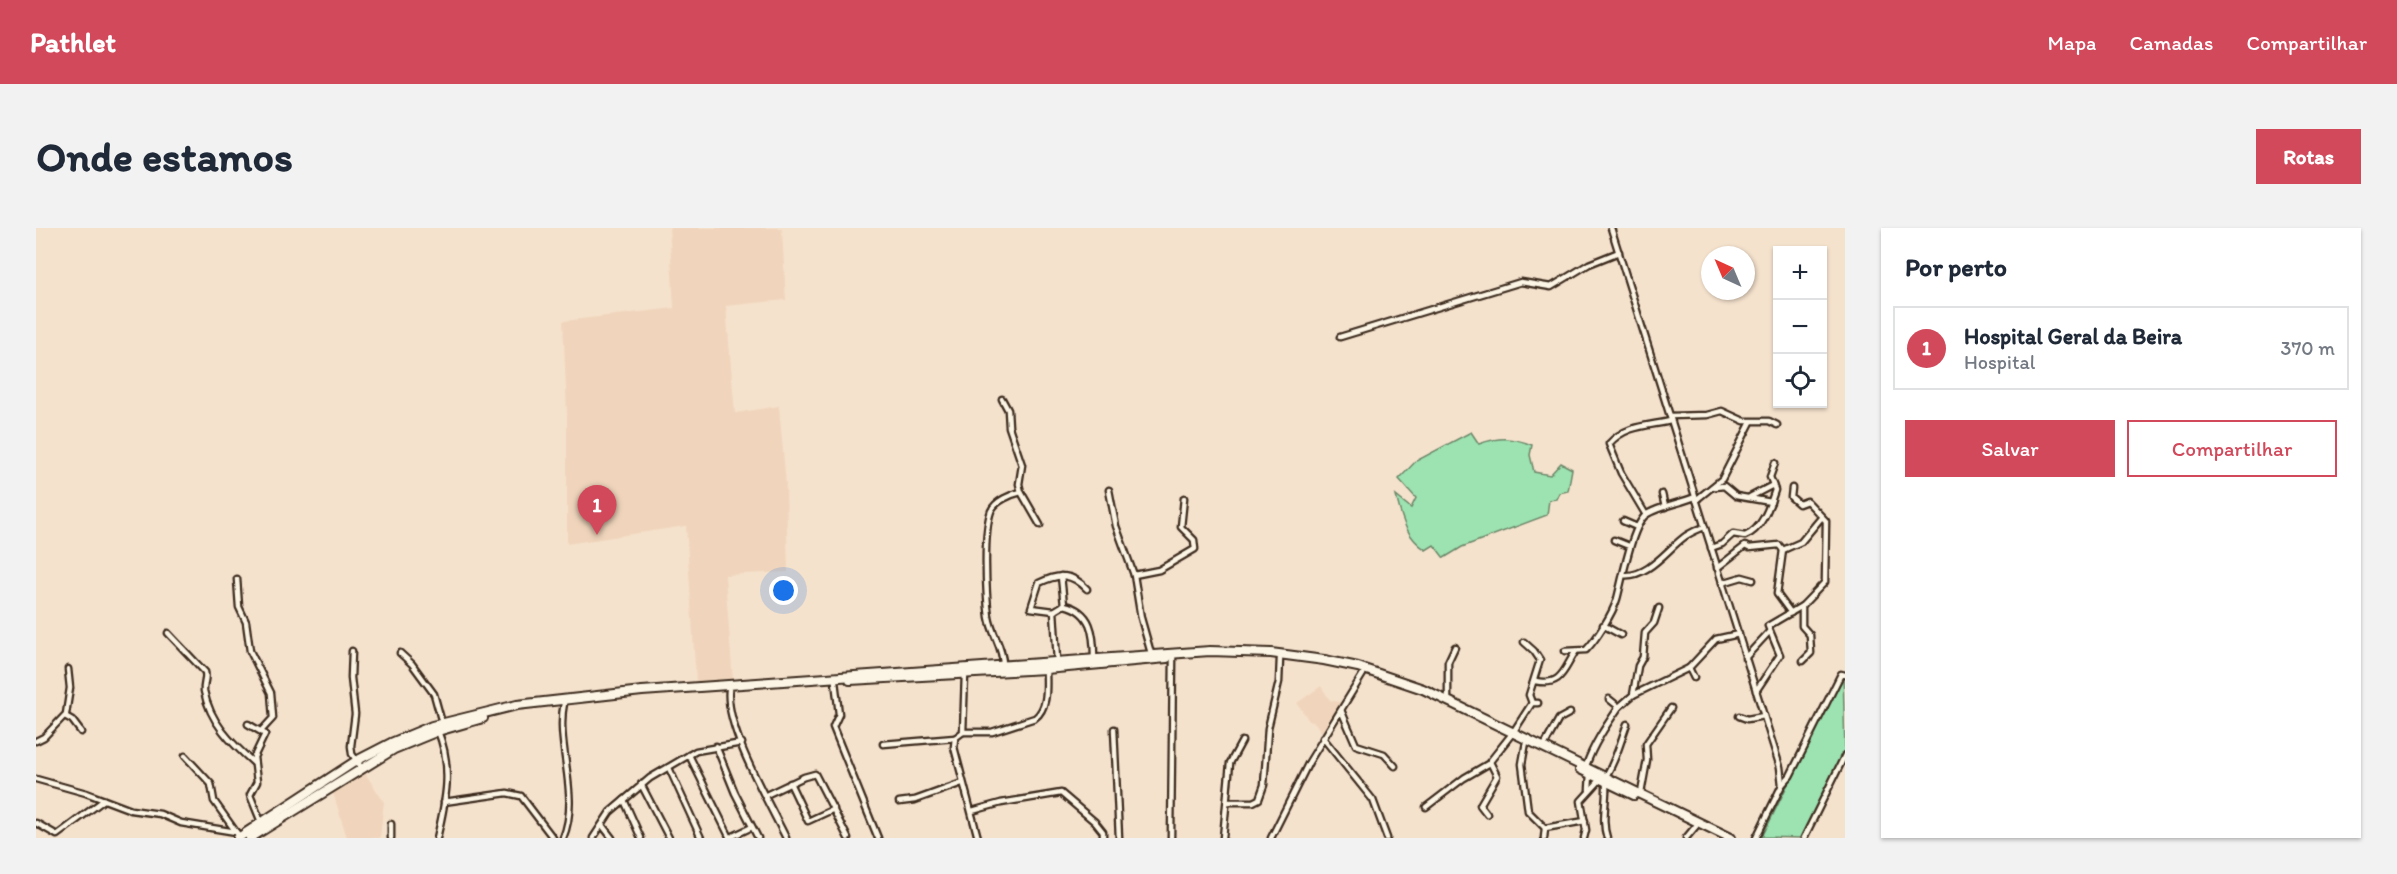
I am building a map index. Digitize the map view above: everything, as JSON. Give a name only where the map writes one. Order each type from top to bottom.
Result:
[{"type":"highway","points":[[239,836],[359,764],[440,727],[495,710],[568,698],[1094,658],[1252,652],[1324,660],[1381,675],[1448,700],[1526,742],[1588,770]]},
{"type":"highway","points":[[440,727],[496,714],[564,703],[835,681],[1046,669],[1152,656],[1208,655],[1280,658],[1363,674],[1426,695],[1544,746],[1721,838]]},
{"type":"highway","points":[[250,838],[359,764]]},
{"type":"highway","points":[[1604,779],[1641,793],[1731,838]]},
{"type":"street","points":[[1611,228],[1780,767],[1782,785]]},
{"type":"street","points":[[1340,337],[1521,282],[1551,287],[1588,264],[1619,252]]},
{"type":"street","points":[[1002,399],[1008,410],[1009,427],[1022,465],[1019,484],[1021,492],[1040,525]]},
{"type":"street","points":[[1646,515],[1621,473],[1609,444],[1618,434],[1671,418],[1707,415],[1722,411],[1751,422],[1769,421],[1777,425]]},
{"type":"street","points":[[1565,651],[1588,648],[1603,625],[1617,599],[1629,546],[1637,526],[1646,515],[1665,507],[1696,499],[1714,487],[1722,479],[1751,422]]},
{"type":"street","points":[[1711,548],[1722,544],[1733,534],[1743,536],[1750,534],[1763,517],[1775,490],[1770,477],[1774,463]]},
{"type":"street","points":[[1750,497],[1773,485]]},
{"type":"street","points":[[1714,487],[1724,486],[1736,496],[1771,502]]},
{"type":"street","points":[[1756,691],[1779,658],[1769,632],[1769,624],[1802,606],[1825,582],[1827,522],[1811,507],[1808,501],[1799,504],[1791,497],[1792,488]]},
{"type":"street","points":[[1110,490],[1119,537],[1134,575],[1141,618],[1152,656]]},
{"type":"street","points":[[1003,665],[1002,650],[989,616],[988,532],[992,510],[1001,501],[1021,492]]},
{"type":"street","points":[[1662,494],[1665,507]]},
{"type":"street","points":[[1134,575],[1159,570],[1195,549],[1194,540],[1181,527],[1184,498]]},
{"type":"street","points":[[1783,550],[1801,542],[1821,518]]},
{"type":"street","points":[[1623,521],[1637,526]]},
{"type":"street","points":[[1623,574],[1631,575],[1645,569],[1682,539],[1704,527]]},
{"type":"street","points":[[1614,540],[1629,546]]},
{"type":"street","points":[[1718,568],[1745,546],[1779,546],[1783,550]]},
{"type":"street","points":[[1783,550],[1777,594],[1791,613]]},
{"type":"street","points":[[1061,576],[1064,605]]},
{"type":"street","points":[[1064,605],[1054,611],[1036,610],[1031,607],[1039,582],[1061,576],[1075,578],[1087,589]]},
{"type":"street","points":[[1722,583],[1742,577],[1753,580]]},
{"type":"street","points":[[237,579],[239,607],[246,622],[252,657],[271,694],[273,718],[262,730]]},
{"type":"street","points":[[1064,605],[1082,613],[1092,626],[1094,658]]},
{"type":"street","points":[[1802,606],[1802,626],[1810,635],[1811,653],[1803,661]]},
{"type":"street","points":[[1633,695],[1638,666],[1643,657],[1644,633],[1654,623],[1659,608]]},
{"type":"street","points":[[1054,611],[1057,661]]},
{"type":"street","points":[[1603,625],[1621,635]]},
{"type":"street","points":[[1745,658],[1769,632]]},
{"type":"street","points":[[168,633],[205,672],[204,691],[214,719],[228,740],[254,763]]},
{"type":"street","points":[[1589,790],[1588,770],[1594,743],[1606,731],[1619,707],[1633,695],[1689,668],[1716,639],[1739,634]]},
{"type":"street","points":[[1524,642],[1539,658],[1535,681],[1529,695],[1532,703]]},
{"type":"street","points":[[1448,700],[1448,662],[1455,646]]},
{"type":"street","points":[[352,651],[351,678],[355,714],[351,746],[359,764]]},
{"type":"street","points":[[1535,681],[1553,681],[1564,673],[1576,651]]},
{"type":"street","points":[[400,653],[412,664],[434,694],[447,752],[448,765],[438,838]]},
{"type":"street","points":[[1171,838],[1173,657]]},
{"type":"street","points":[[1228,802],[1253,802],[1262,792],[1268,728],[1279,682],[1280,658]]},
{"type":"street","points":[[1689,668],[1694,678]]},
{"type":"street","points":[[36,741],[44,737],[57,721],[65,716],[70,688],[68,669]]},
{"type":"street","points":[[883,744],[956,738],[963,732],[992,732],[1035,718],[1042,710],[1045,701],[1046,669]]},
{"type":"street","points":[[963,732],[965,674]]},
{"type":"street","points":[[1271,838],[1323,738],[1363,674]]},
{"type":"street","points":[[1756,838],[1841,674],[1845,675]]},
{"type":"street","points":[[835,681],[839,714],[833,727],[878,838]]},
{"type":"street","points":[[729,690],[728,708],[786,838]]},
{"type":"street","points":[[1609,699],[1619,707]]},
{"type":"street","points":[[562,838],[567,813],[568,770],[561,721],[564,703]]},
{"type":"street","points":[[1426,807],[1490,762],[1532,703]]},
{"type":"street","points":[[1532,703],[1538,704]]},
{"type":"street","points":[[1641,793],[1647,760],[1647,744],[1671,708]]},
{"type":"street","points":[[1341,710],[1356,745],[1384,754],[1395,766]]},
{"type":"street","points":[[1544,746],[1559,719],[1570,713]]},
{"type":"street","points":[[65,716],[72,720],[81,732]]},
{"type":"street","points":[[1739,716],[1747,718],[1764,716]]},
{"type":"street","points":[[248,724],[262,730],[265,734],[256,751],[254,763],[256,783],[250,800],[261,822]]},
{"type":"street","points":[[1584,838],[1585,822],[1581,801],[1589,790],[1604,779],[1621,748],[1620,743],[1627,724]]},
{"type":"street","points":[[1114,729],[1119,838]]},
{"type":"street","points":[[956,738],[954,747],[978,838]]},
{"type":"street","points":[[1323,738],[1373,800],[1381,816],[1386,835],[1380,838]]},
{"type":"street","points":[[1223,838],[1230,763],[1242,741]]},
{"type":"street","points":[[1526,742],[1522,759],[1528,811],[1545,828]]},
{"type":"street","points":[[593,838],[610,812],[641,784],[689,755],[716,746],[742,743]]},
{"type":"street","points":[[716,746],[735,793],[758,838]]},
{"type":"street","points":[[689,755],[729,838],[752,827]]},
{"type":"street","points":[[1804,838],[1845,755]]},
{"type":"street","points":[[185,756],[211,783],[214,801],[239,836]]},
{"type":"street","points":[[1487,814],[1480,805],[1497,776],[1490,762]]},
{"type":"street","points":[[669,768],[701,838]]},
{"type":"street","points":[[765,795],[789,783],[816,774],[848,838]]},
{"type":"street","points":[[36,779],[131,810],[164,814],[181,822],[239,836]]},
{"type":"street","points":[[1604,779],[1607,801],[1603,822],[1607,838]]},
{"type":"street","points":[[789,783],[808,821],[834,809]]},
{"type":"street","points":[[899,802],[915,800],[962,783]]},
{"type":"street","points":[[641,784],[669,838]]},
{"type":"street","points":[[444,802],[507,793],[515,794],[520,796],[553,838]]},
{"type":"street","points":[[972,811],[1001,803],[1061,793],[1095,822],[1103,832],[1103,838]]},
{"type":"street","points":[[36,823],[57,835],[104,800]]},
{"type":"street","points":[[624,800],[641,838]]},
{"type":"street","points":[[1545,828],[1585,822]]},
{"type":"street","points":[[391,824],[391,838]]},
{"type":"street","points":[[602,825],[612,838]]},
{"type":"street","points":[[1686,838],[1696,826]]},
{"type":"street","points":[[1544,838],[1545,828]]},
{"type":"shaded area","points":[[669,228],[782,228],[786,300],[726,306],[735,413],[779,406],[786,484],[788,572],[725,575],[733,681],[696,683],[686,526],[567,544],[567,415],[563,321],[674,308]]},
{"type":"shaded area","points":[[1321,686],[1330,700],[1344,703],[1328,727],[1321,732],[1315,723],[1309,721],[1297,703]]},
{"type":"shaded area","points":[[365,773],[384,802],[380,838],[347,838],[332,790]]},
{"type":"green space","points":[[1471,432],[1479,444],[1506,439],[1532,445],[1530,455],[1534,472],[1550,475],[1561,463],[1572,469],[1568,491],[1559,493],[1556,499],[1549,500],[1547,515],[1462,547],[1444,558],[1434,545],[1426,550],[1409,533],[1396,496],[1411,508],[1416,498],[1399,479],[1416,461]]},
{"type":"green space","points":[[1843,672],[1845,752],[1803,838],[1762,837]]},
{"type":"place","name":"Hospital Geral da Beira","points":[[597,535]]}]
